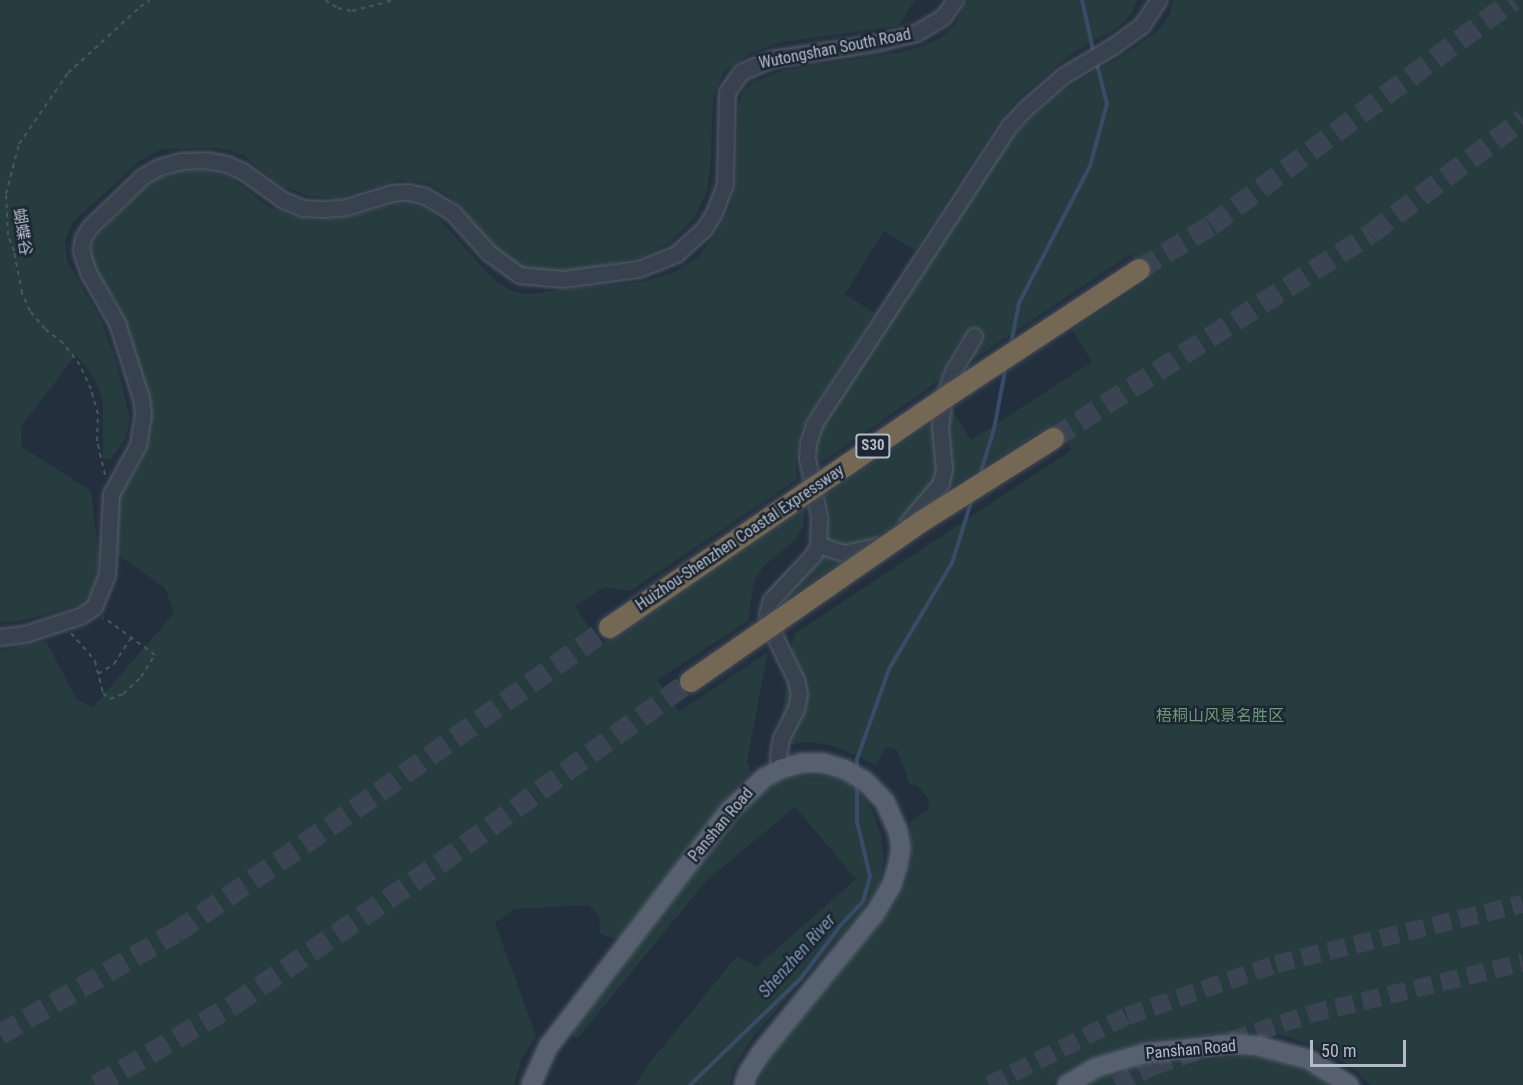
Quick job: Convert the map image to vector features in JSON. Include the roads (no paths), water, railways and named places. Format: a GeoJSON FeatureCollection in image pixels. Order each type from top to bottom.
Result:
{"type":"FeatureCollection","features":[{"type":"Feature","properties":{"kind":"highway","name":"Huizhou-Shenzhen Coastal Expressway"},"geometry":{"type":"LineString","coordinates":[[609,627],[941,400],[1139,269]]}},
{"type":"Feature","properties":{"kind":"highway"},"geometry":{"type":"LineString","coordinates":[[690,681],[921,521],[1053,438]]}},
{"type":"Feature","properties":{"kind":"main road","name":"Panshan Road"},"geometry":{"type":"LineString","coordinates":[[531,1085],[548,1047],[745,793],[780,769],[802,763],[823,763],[844,769],[865,782],[885,802],[898,831],[901,848],[892,885],[875,913],[761,1053],[748,1073],[744,1085]]}},
{"type":"Feature","properties":{"kind":"main road","name":"Panshan Road"},"geometry":{"type":"LineString","coordinates":[[1067,1085],[1095,1068],[1136,1055],[1175,1048],[1232,1044],[1276,1049],[1308,1059],[1349,1085]]}},
{"type":"Feature","properties":{"kind":"street","name":"Wutongshan South Road"},"geometry":{"type":"LineString","coordinates":[[0,637],[25,634],[80,616],[93,607],[102,594],[107,576],[111,494],[138,445],[144,414],[117,323],[88,272],[81,250],[83,238],[90,227],[143,176],[159,167],[182,161],[204,160],[227,164],[244,172],[283,201],[303,208],[345,207],[392,193],[408,192],[425,196],[446,207],[489,253],[519,275],[538,279],[563,279],[638,269],[658,264],[676,254],[704,229],[714,213],[725,184],[727,92],[741,72],[771,58],[875,43],[916,33],[943,17],[955,0]]}},
{"type":"Feature","properties":{"kind":"street"},"geometry":{"type":"LineString","coordinates":[[780,769],[778,756],[781,738],[796,709],[799,694],[796,680],[769,625],[767,613],[771,600],[813,555],[818,545],[818,509],[807,458],[814,424],[1005,133],[1044,91],[1142,25],[1158,0]]}},
{"type":"Feature","properties":{"kind":"street"},"geometry":{"type":"LineString","coordinates":[[818,545],[844,553],[865,550],[884,543],[900,531],[931,498],[941,483],[944,468],[940,428],[944,396],[953,372],[974,336]]}},
{"type":"Feature","properties":{"kind":"waterway"},"geometry":{"type":"LineString","coordinates":[[1082,0],[1094,54]]}},
{"type":"Feature","properties":{"kind":"waterway"},"geometry":{"type":"LineString","coordinates":[[1011,344],[1019,303],[1090,166],[1107,104],[1096,61]]}},
{"type":"Feature","properties":{"kind":"waterway"},"geometry":{"type":"LineString","coordinates":[[980,475],[994,429],[1006,366]]}},
{"type":"Feature","properties":{"kind":"waterway"},"geometry":{"type":"LineString","coordinates":[[857,769],[857,759],[889,669],[952,563],[972,499]]}},
{"type":"Feature","properties":{"kind":"waterway","name":"Shenzhen River"},"geometry":{"type":"LineString","coordinates":[[690,1085],[801,978],[840,926],[863,901],[870,876],[857,822],[857,782]]}},
{"type":"Feature","properties":{"kind":"tunnel"},"geometry":{"type":"LineString","coordinates":[[1139,269],[1211,225],[1513,0]]}},
{"type":"Feature","properties":{"kind":"tunnel"},"geometry":{"type":"LineString","coordinates":[[1053,438],[1371,233],[1523,119]]}},
{"type":"Feature","properties":{"kind":"tunnel"},"geometry":{"type":"LineString","coordinates":[[0,1034],[176,932],[379,792],[609,627]]}},
{"type":"Feature","properties":{"kind":"tunnel"},"geometry":{"type":"LineString","coordinates":[[96,1085],[234,1004],[440,863],[690,681]]}},
{"type":"Feature","properties":{"kind":"tunnel"},"geometry":{"type":"LineString","coordinates":[[989,1085],[1127,1016],[1276,964],[1523,904]]}},
{"type":"Feature","properties":{"kind":"tunnel"},"geometry":{"type":"LineString","coordinates":[[1116,1085],[1154,1066],[1310,1014],[1523,963]]}},
{"type":"Feature","properties":{"kind":"park label","name":"梧桐山风景名胜区"},"geometry":{"type":"Point","coordinates":[1220,716]}}]}
